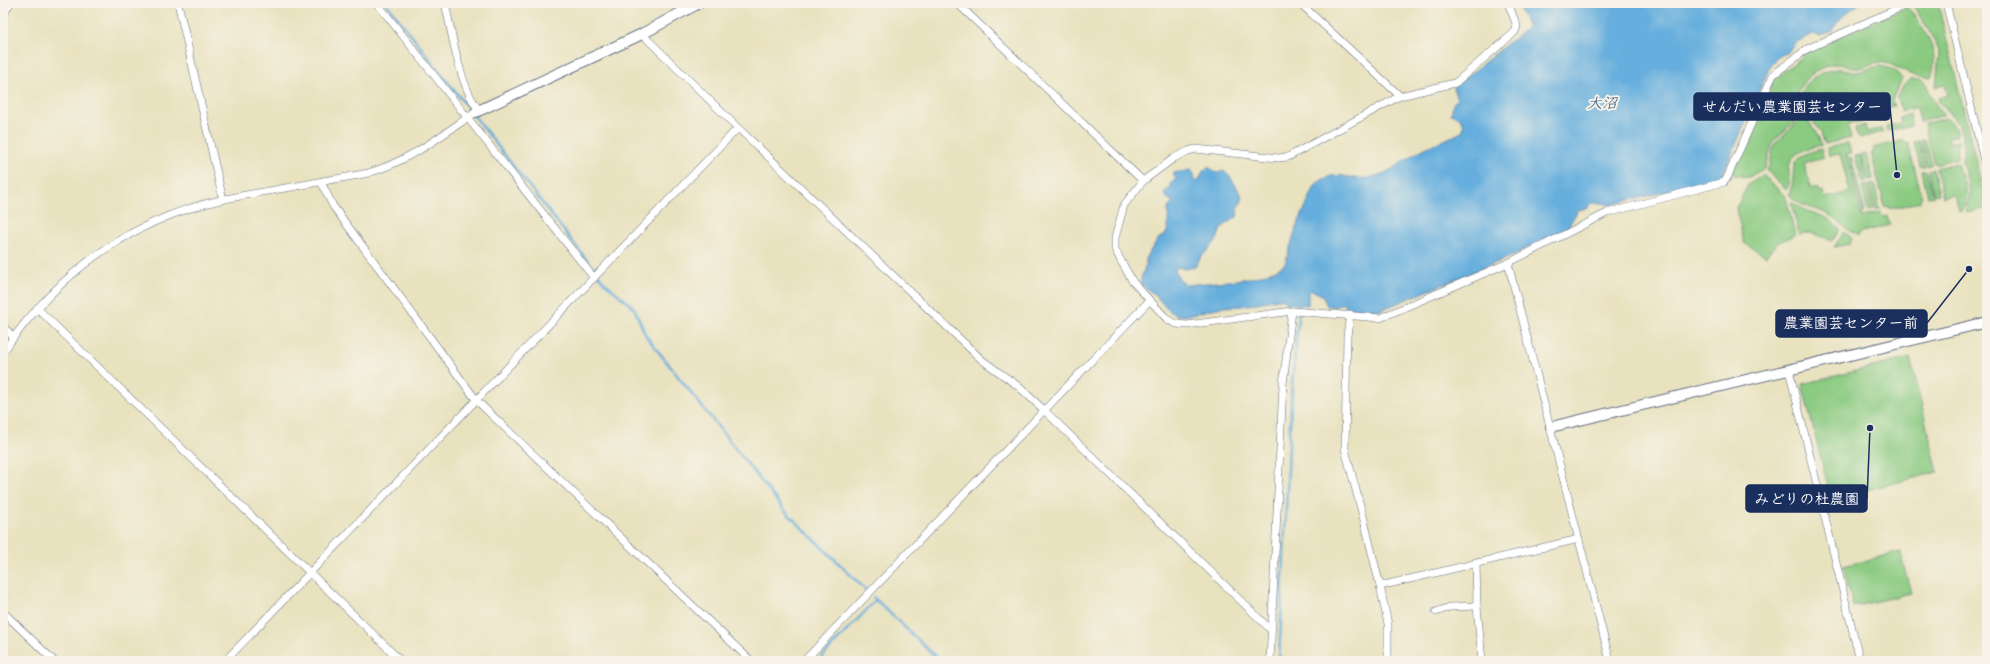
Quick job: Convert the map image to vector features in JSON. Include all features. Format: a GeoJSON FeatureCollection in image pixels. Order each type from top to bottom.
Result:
{"type":"FeatureCollection","features":[{"type":"Feature","properties":{"kind":"street"},"geometry":{"type":"LineString","coordinates":[[3,16],[10,3]]}},
{"type":"Feature","properties":{"kind":"street"},"geometry":{"type":"LineString","coordinates":[[178,3],[223,200]]}},
{"type":"Feature","properties":{"kind":"street"},"geometry":{"type":"LineString","coordinates":[[377,3],[472,114],[500,158],[597,275]]}},
{"type":"Feature","properties":{"kind":"street"},"geometry":{"type":"LineString","coordinates":[[445,3],[462,75],[472,102],[472,114]]}},
{"type":"Feature","properties":{"kind":"street"},"geometry":{"type":"LineString","coordinates":[[3,352],[13,337],[56,287],[82,265],[111,245],[165,217],[223,200],[368,173],[410,156],[472,114],[642,34],[699,3]]}},
{"type":"Feature","properties":{"kind":"street"},"geometry":{"type":"LineString","coordinates":[[957,3],[1143,181]]}},
{"type":"Feature","properties":{"kind":"street"},"geometry":{"type":"LineString","coordinates":[[1300,3],[1400,96]]}},
{"type":"Feature","properties":{"kind":"street"},"geometry":{"type":"LineString","coordinates":[[1508,3],[1517,26],[1515,32],[1455,83],[1400,96],[1288,157],[1278,158],[1196,149],[1174,158],[1143,181],[1124,205],[1115,238],[1115,249],[1133,282],[1149,301],[1167,318],[1176,324],[1187,325],[1297,311],[1350,314],[1380,318],[1508,263],[1607,213],[1724,182],[1728,178],[1773,76],[1813,46],[1910,3]]}},
{"type":"Feature","properties":{"kind":"street"},"geometry":{"type":"LineString","coordinates":[[1946,3],[1987,172]]}},
{"type":"Feature","properties":{"kind":"street"},"geometry":{"type":"LineString","coordinates":[[642,34],[738,128],[982,360],[1018,386],[1044,410],[1271,630]]}},
{"type":"Feature","properties":{"kind":"street"},"geometry":{"type":"LineString","coordinates":[[225,661],[477,401],[738,128]]}},
{"type":"Feature","properties":{"kind":"street"},"geometry":{"type":"LineString","coordinates":[[320,182],[333,206],[477,401],[751,661]]}},
{"type":"Feature","properties":{"kind":"street"},"geometry":{"type":"LineString","coordinates":[[1508,263],[1610,661]]}},
{"type":"Feature","properties":{"kind":"street"},"geometry":{"type":"LineString","coordinates":[[804,661],[1149,301]]}},
{"type":"Feature","properties":{"kind":"street"},"geometry":{"type":"LineString","coordinates":[[37,308],[401,661]]}},
{"type":"Feature","properties":{"kind":"street"},"geometry":{"type":"LineString","coordinates":[[1270,661],[1283,384],[1297,311]]}},
{"type":"Feature","properties":{"kind":"street"},"geometry":{"type":"LineString","coordinates":[[1350,314],[1346,336],[1345,449],[1364,520],[1388,624],[1388,661]]}},
{"type":"Feature","properties":{"kind":"street"},"geometry":{"type":"LineString","coordinates":[[1551,427],[1987,322]]}},
{"type":"Feature","properties":{"kind":"street"},"geometry":{"type":"LineString","coordinates":[[3,326],[13,337]]}},
{"type":"Feature","properties":{"kind":"street"},"geometry":{"type":"LineString","coordinates":[[1789,370],[1860,661]]}},
{"type":"Feature","properties":{"kind":"street"},"geometry":{"type":"LineString","coordinates":[[1380,586],[1476,562],[1579,539]]}},
{"type":"Feature","properties":{"kind":"street"},"geometry":{"type":"LineString","coordinates":[[1476,562],[1477,606],[1482,661]]}},
{"type":"Feature","properties":{"kind":"street"},"geometry":{"type":"LineString","coordinates":[[1436,612],[1450,608],[1477,606]]}},
{"type":"Feature","properties":{"kind":"street"},"geometry":{"type":"LineString","coordinates":[[3,612],[54,661]]}},
{"type":"Feature","properties":{"kind":"green space"},"geometry":{"type":"Polygon","coordinates":[[[1916,3],[1938,3],[1987,208],[1967,213],[1966,209],[1970,193],[1962,161],[1964,147],[1962,135],[1958,122],[1939,102],[1938,98],[1948,95],[1945,85],[1936,87],[1939,51],[1928,29],[1914,7],[1916,3]]]}},
{"type":"Feature","properties":{"kind":"green space"},"geometry":{"type":"Polygon","coordinates":[[[1906,7],[1914,15],[1932,48],[1934,62],[1931,77],[1918,77],[1881,62],[1856,68],[1838,64],[1825,67],[1812,74],[1802,84],[1797,96],[1799,114],[1793,123],[1773,141],[1765,168],[1749,177],[1734,175],[1733,171],[1753,132],[1773,81],[1808,51],[1906,7]]]}},
{"type":"Feature","properties":{"kind":"green space"},"geometry":{"type":"Polygon","coordinates":[[[1880,66],[1895,70],[1902,79],[1892,100],[1894,106],[1861,115],[1863,121],[1847,125],[1851,138],[1825,144],[1821,133],[1801,104],[1801,97],[1806,84],[1817,75],[1830,70],[1839,69],[1858,72],[1880,66]]]}},
{"type":"Feature","properties":{"kind":"green space"},"geometry":{"type":"Polygon","coordinates":[[[1910,79],[1921,81],[1926,84],[1933,100],[1944,115],[1920,122],[1917,107],[1901,111],[1897,97],[1902,87],[1910,79]]]}},
{"type":"Feature","properties":{"kind":"green space"},"geometry":{"type":"Polygon","coordinates":[[[1910,114],[1911,126],[1887,131],[1886,127],[1901,123],[1900,117],[1910,114]]]}},
{"type":"Feature","properties":{"kind":"green space"},"geometry":{"type":"Polygon","coordinates":[[[1801,118],[1806,118],[1822,145],[1801,152],[1792,158],[1789,169],[1789,183],[1786,190],[1767,171],[1776,142],[1801,118]]]}},
{"type":"Feature","properties":{"kind":"green space"},"geometry":{"type":"Polygon","coordinates":[[[1946,118],[1955,128],[1957,136],[1948,138],[1950,143],[1958,141],[1957,158],[1935,164],[1924,124],[1946,118]]]}},
{"type":"Feature","properties":{"kind":"green space"},"geometry":{"type":"Polygon","coordinates":[[[1865,125],[1867,132],[1881,128],[1883,132],[1860,138],[1857,135],[1855,128],[1865,125]]]}},
{"type":"Feature","properties":{"kind":"green space"},"geometry":{"type":"Polygon","coordinates":[[[1925,139],[1932,164],[1927,166],[1921,140],[1925,139]]]}},
{"type":"Feature","properties":{"kind":"green space"},"geometry":{"type":"Polygon","coordinates":[[[1904,140],[1905,144],[1908,143],[1922,197],[1920,198],[1920,202],[1889,209],[1888,206],[1885,207],[1871,153],[1874,152],[1873,148],[1904,140]]]}},
{"type":"Feature","properties":{"kind":"green space"},"geometry":{"type":"Polygon","coordinates":[[[1919,141],[1925,166],[1920,167],[1914,142],[1919,141]]]}},
{"type":"Feature","properties":{"kind":"green space"},"geometry":{"type":"Polygon","coordinates":[[[1848,143],[1851,153],[1846,154],[1862,217],[1881,212],[1882,217],[1887,216],[1890,225],[1862,232],[1858,236],[1831,216],[1822,211],[1802,205],[1793,199],[1789,194],[1796,161],[1801,156],[1821,149],[1824,158],[1804,163],[1811,189],[1817,187],[1819,192],[1823,191],[1825,198],[1850,192],[1840,154],[1829,156],[1827,148],[1848,143]]]}},
{"type":"Feature","properties":{"kind":"green space"},"geometry":{"type":"Polygon","coordinates":[[[1866,154],[1873,179],[1868,180],[1861,155],[1866,154]]]}},
{"type":"Feature","properties":{"kind":"green space"},"geometry":{"type":"Polygon","coordinates":[[[1860,155],[1866,181],[1862,182],[1855,156],[1860,155]]]}},
{"type":"Feature","properties":{"kind":"green space"},"geometry":{"type":"Polygon","coordinates":[[[1851,157],[1865,212],[1863,213],[1849,158],[1851,157]]]}},
{"type":"Feature","properties":{"kind":"green space"},"geometry":{"type":"Polygon","coordinates":[[[1957,163],[1966,192],[1965,203],[1962,210],[1959,211],[1955,195],[1943,197],[1936,168],[1957,163]]]}},
{"type":"Feature","properties":{"kind":"green space"},"geometry":{"type":"Polygon","coordinates":[[[1933,169],[1939,194],[1934,195],[1928,170],[1933,169]]]}},
{"type":"Feature","properties":{"kind":"green space"},"geometry":{"type":"Polygon","coordinates":[[[1926,170],[1933,196],[1928,197],[1922,171],[1926,170]]]}},
{"type":"Feature","properties":{"kind":"green space"},"geometry":{"type":"Polygon","coordinates":[[[1763,175],[1786,197],[1795,235],[1777,243],[1766,256],[1744,243],[1736,208],[1748,185],[1763,175]]]}},
{"type":"Feature","properties":{"kind":"green space"},"geometry":{"type":"Polygon","coordinates":[[[1874,184],[1880,209],[1875,210],[1869,185],[1874,184]]]}},
{"type":"Feature","properties":{"kind":"green space"},"geometry":{"type":"Polygon","coordinates":[[[1867,185],[1873,210],[1868,211],[1862,186],[1867,185]]]}},
{"type":"Feature","properties":{"kind":"green space"},"geometry":{"type":"Polygon","coordinates":[[[1791,202],[1804,209],[1823,216],[1834,223],[1840,229],[1833,240],[1810,233],[1799,234],[1791,202]]]}},
{"type":"Feature","properties":{"kind":"green space"},"geometry":{"type":"Polygon","coordinates":[[[1844,232],[1852,238],[1849,244],[1834,247],[1844,232]]]}},
{"type":"Feature","properties":{"kind":"green space"},"geometry":{"type":"Polygon","coordinates":[[[1910,358],[1938,472],[1831,499],[1802,384],[1910,358]]]}},
{"type":"Feature","properties":{"kind":"green space"},"geometry":{"type":"Polygon","coordinates":[[[1900,552],[1911,593],[1853,607],[1843,566],[1900,552]]]}},
{"type":"Feature","properties":{"kind":"water","name":"大沼"},"geometry":{"type":"Polygon","coordinates":[[[1517,3],[1861,3],[1837,23],[1833,31],[1820,36],[1812,34],[1795,43],[1787,53],[1780,55],[1771,64],[1721,178],[1610,205],[1592,203],[1587,208],[1578,210],[1568,227],[1510,257],[1378,311],[1347,308],[1342,303],[1337,307],[1327,306],[1322,295],[1311,290],[1308,293],[1308,305],[1286,303],[1283,298],[1242,306],[1221,307],[1185,316],[1177,315],[1168,310],[1156,296],[1141,284],[1141,278],[1146,264],[1146,257],[1158,239],[1166,234],[1168,228],[1168,208],[1173,202],[1167,198],[1164,193],[1170,188],[1170,184],[1176,179],[1173,174],[1174,173],[1191,170],[1195,176],[1193,180],[1198,182],[1203,171],[1208,167],[1217,173],[1224,171],[1231,178],[1241,194],[1242,201],[1238,208],[1237,217],[1227,223],[1220,231],[1217,240],[1200,258],[1195,267],[1185,269],[1176,267],[1175,270],[1180,280],[1187,285],[1238,280],[1264,274],[1285,264],[1296,228],[1316,184],[1330,176],[1336,175],[1354,178],[1368,178],[1376,176],[1391,169],[1425,148],[1462,132],[1464,126],[1462,119],[1451,114],[1453,104],[1457,99],[1453,88],[1528,27],[1517,3]]]}},
{"type":"Feature","properties":{"kind":"waterway"},"geometry":{"type":"LineString","coordinates":[[386,3],[604,282],[634,308],[646,336],[785,511],[867,591]]}},
{"type":"Feature","properties":{"kind":"waterway"},"geometry":{"type":"LineString","coordinates":[[1279,661],[1292,383],[1300,302]]}},
{"type":"Feature","properties":{"kind":"waterway"},"geometry":{"type":"LineString","coordinates":[[873,597],[940,661]]}},
{"type":"Feature","properties":{"kind":"waterway"},"geometry":{"type":"LineString","coordinates":[[818,661],[876,600]]}},
{"type":"Feature","properties":{"kind":"place","name":"せんだい農業園芸センター"},"geometry":{"type":"Point","coordinates":[1897,175]}},
{"type":"Feature","properties":{"kind":"place","name":"農業園芸センター前"},"geometry":{"type":"Point","coordinates":[1969,269]}},
{"type":"Feature","properties":{"kind":"place","name":"みどりの杜農園"},"geometry":{"type":"Point","coordinates":[1870,428]}}]}
